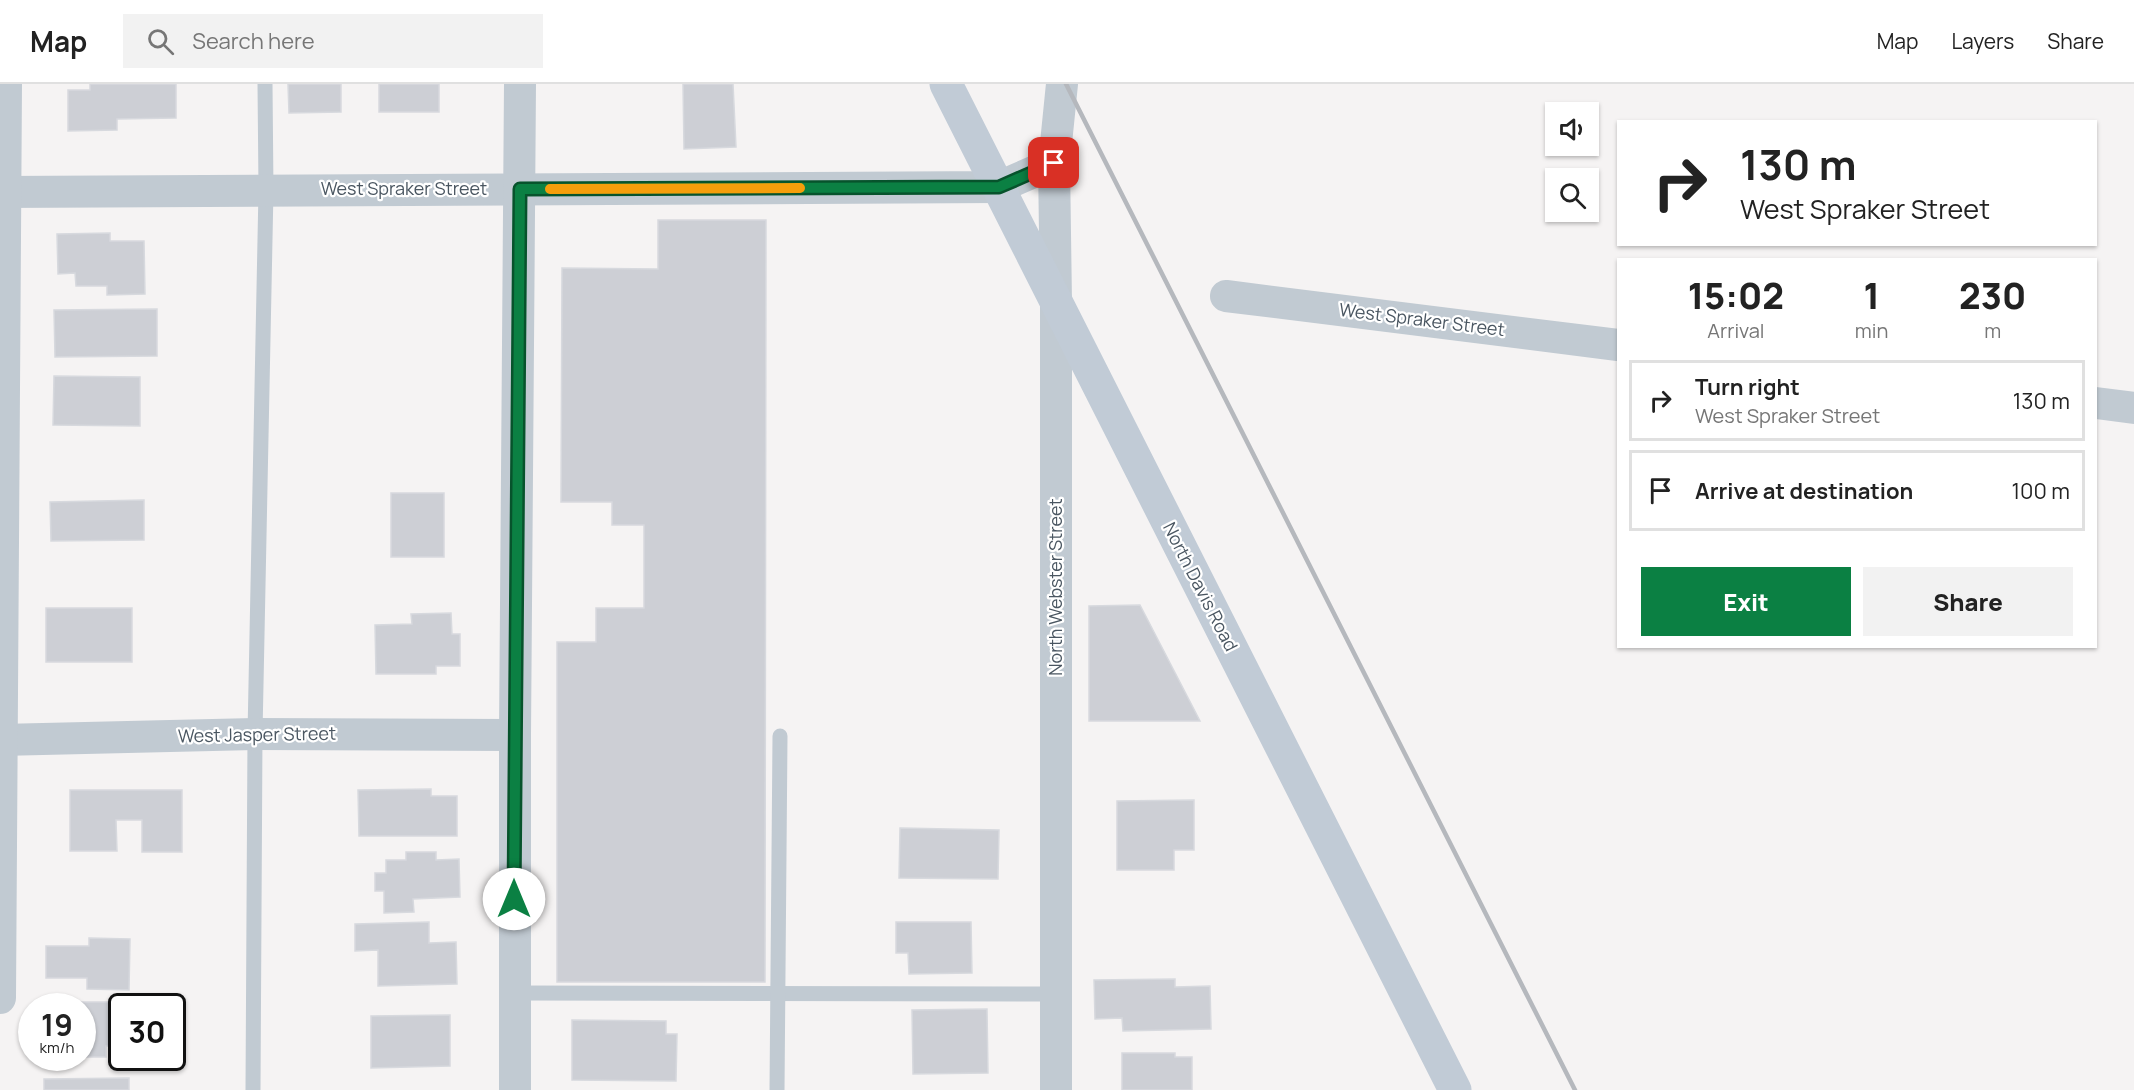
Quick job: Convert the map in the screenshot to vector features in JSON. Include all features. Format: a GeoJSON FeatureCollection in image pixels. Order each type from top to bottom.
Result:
{"type":"FeatureCollection","features":[{"type":"Feature","properties":{"kind":"street"},"geometry":{"type":"LineString","coordinates":[[0,998],[3,192],[6,84]]}},
{"type":"Feature","properties":{"kind":"street"},"geometry":{"type":"LineString","coordinates":[[514,1090],[514,735],[520,84]]}},
{"type":"Feature","properties":{"kind":"street","name":"North Davis Road"},"geometry":{"type":"LineString","coordinates":[[946,84],[1455,1090]]}},
{"type":"Feature","properties":{"kind":"street","name":"North Webster Street"},"geometry":{"type":"LineString","coordinates":[[1056,1090],[1054,163],[1062,84]]}},
{"type":"Feature","properties":{"kind":"street","name":"West Spraker Street"},"geometry":{"type":"LineString","coordinates":[[3,192],[999,187],[1054,163]]}},
{"type":"Feature","properties":{"kind":"street","name":"West Spraker Street"},"geometry":{"type":"LineString","coordinates":[[1226,296],[1617,345]]}},
{"type":"Feature","properties":{"kind":"street"},"geometry":{"type":"LineString","coordinates":[[2097,404],[2134,408]]}},
{"type":"Feature","properties":{"kind":"street","name":"West Jasper Street"},"geometry":{"type":"LineString","coordinates":[[1,740],[255,734],[514,735]]}},
{"type":"Feature","properties":{"kind":"lane"},"geometry":{"type":"LineString","coordinates":[[253,1090],[255,734],[266,190],[265,84]]}},
{"type":"Feature","properties":{"kind":"lane"},"geometry":{"type":"LineString","coordinates":[[777,1090],[780,736]]}},
{"type":"Feature","properties":{"kind":"lane"},"geometry":{"type":"LineString","coordinates":[[514,993],[1056,994]]}},
{"type":"Feature","properties":{"kind":"building"},"geometry":{"type":"Polygon","coordinates":[[[90,84],[176,84],[176,118],[117,119],[117,130],[68,131],[68,90],[90,90],[90,84]]]}},
{"type":"Feature","properties":{"kind":"building"},"geometry":{"type":"Polygon","coordinates":[[[288,84],[341,84],[341,112],[289,113],[288,84]]]}},
{"type":"Feature","properties":{"kind":"building"},"geometry":{"type":"Polygon","coordinates":[[[379,84],[439,84],[439,112],[379,112],[379,84]]]}},
{"type":"Feature","properties":{"kind":"building"},"geometry":{"type":"Polygon","coordinates":[[[683,84],[733,84],[736,147],[684,149],[683,84]]]}},
{"type":"Feature","properties":{"kind":"building"},"geometry":{"type":"Polygon","coordinates":[[[658,220],[766,220],[765,982],[557,982],[557,642],[596,642],[596,608],[644,608],[644,525],[612,525],[612,502],[561,502],[562,268],[658,269],[658,220]]]}},
{"type":"Feature","properties":{"kind":"building"},"geometry":{"type":"Polygon","coordinates":[[[110,233],[110,241],[144,241],[145,294],[107,295],[107,286],[76,286],[75,273],[58,274],[57,234],[110,233]]]}},
{"type":"Feature","properties":{"kind":"building"},"geometry":{"type":"Polygon","coordinates":[[[157,309],[157,356],[55,357],[54,310],[157,309]]]}},
{"type":"Feature","properties":{"kind":"building"},"geometry":{"type":"Polygon","coordinates":[[[54,376],[140,377],[140,426],[53,425],[54,376]]]}},
{"type":"Feature","properties":{"kind":"building"},"geometry":{"type":"Polygon","coordinates":[[[391,493],[444,493],[444,557],[391,557],[391,493]]]}},
{"type":"Feature","properties":{"kind":"building"},"geometry":{"type":"Polygon","coordinates":[[[144,500],[144,540],[51,541],[50,502],[144,500]]]}},
{"type":"Feature","properties":{"kind":"building"},"geometry":{"type":"Polygon","coordinates":[[[1140,605],[1200,721],[1089,721],[1089,606],[1140,605]]]}},
{"type":"Feature","properties":{"kind":"building"},"geometry":{"type":"Polygon","coordinates":[[[46,608],[132,608],[132,662],[46,662],[46,608]]]}},
{"type":"Feature","properties":{"kind":"building"},"geometry":{"type":"Polygon","coordinates":[[[451,613],[452,634],[460,634],[460,666],[436,666],[436,674],[376,674],[375,625],[412,624],[411,614],[451,613]]]}},
{"type":"Feature","properties":{"kind":"building"},"geometry":{"type":"Polygon","coordinates":[[[431,789],[431,796],[457,796],[457,836],[359,836],[358,790],[431,789]]]}},
{"type":"Feature","properties":{"kind":"building"},"geometry":{"type":"Polygon","coordinates":[[[70,790],[182,790],[182,852],[142,852],[142,820],[116,820],[117,851],[70,851],[70,790]]]}},
{"type":"Feature","properties":{"kind":"building"},"geometry":{"type":"Polygon","coordinates":[[[1194,800],[1194,850],[1174,850],[1174,870],[1117,870],[1117,801],[1194,800]]]}},
{"type":"Feature","properties":{"kind":"building"},"geometry":{"type":"Polygon","coordinates":[[[900,828],[999,830],[998,879],[899,878],[900,828]]]}},
{"type":"Feature","properties":{"kind":"building"},"geometry":{"type":"Polygon","coordinates":[[[406,852],[436,852],[436,860],[459,859],[460,897],[413,899],[414,912],[384,913],[384,891],[375,891],[375,873],[386,873],[386,860],[406,860],[406,852]]]}},
{"type":"Feature","properties":{"kind":"building"},"geometry":{"type":"Polygon","coordinates":[[[429,922],[429,943],[456,942],[457,984],[378,986],[378,950],[355,951],[355,924],[429,922]]]}},
{"type":"Feature","properties":{"kind":"building"},"geometry":{"type":"Polygon","coordinates":[[[896,922],[971,922],[972,973],[909,974],[908,953],[896,953],[896,922]]]}},
{"type":"Feature","properties":{"kind":"building"},"geometry":{"type":"Polygon","coordinates":[[[89,938],[130,939],[129,990],[87,989],[87,978],[46,978],[46,946],[89,946],[89,938]]]}},
{"type":"Feature","properties":{"kind":"building"},"geometry":{"type":"Polygon","coordinates":[[[1175,979],[1175,987],[1210,986],[1211,1029],[1123,1031],[1122,1018],[1095,1019],[1094,980],[1175,979]]]}},
{"type":"Feature","properties":{"kind":"building"},"geometry":{"type":"Polygon","coordinates":[[[96,1002],[108,1002],[106,1057],[96,1057],[96,1002]]]}},
{"type":"Feature","properties":{"kind":"building"},"geometry":{"type":"Polygon","coordinates":[[[987,1009],[988,1073],[913,1074],[912,1010],[987,1009]]]}},
{"type":"Feature","properties":{"kind":"building"},"geometry":{"type":"Polygon","coordinates":[[[450,1015],[450,1066],[371,1068],[371,1016],[450,1015]]]}},
{"type":"Feature","properties":{"kind":"building"},"geometry":{"type":"Polygon","coordinates":[[[572,1020],[666,1021],[666,1034],[677,1034],[676,1081],[572,1080],[572,1020]]]}},
{"type":"Feature","properties":{"kind":"building"},"geometry":{"type":"Polygon","coordinates":[[[1122,1053],[1175,1053],[1175,1057],[1192,1057],[1192,1090],[1122,1090],[1122,1053]]]}},
{"type":"Feature","properties":{"kind":"building"},"geometry":{"type":"Polygon","coordinates":[[[129,1078],[129,1090],[44,1090],[44,1079],[129,1078]]]}},
{"type":"Feature","properties":{"kind":"railway"},"geometry":{"type":"LineString","coordinates":[[1066,84],[1575,1090]]}},
{"type":"Feature","properties":{"kind":"slow traffic"},"geometry":{"type":"LineString","coordinates":[[550,189],[800,188]]}},
{"type":"Feature","properties":{"kind":"route"},"geometry":{"type":"LineString","coordinates":[[514,899],[520,189],[999,187],[1054,163]]}}]}
